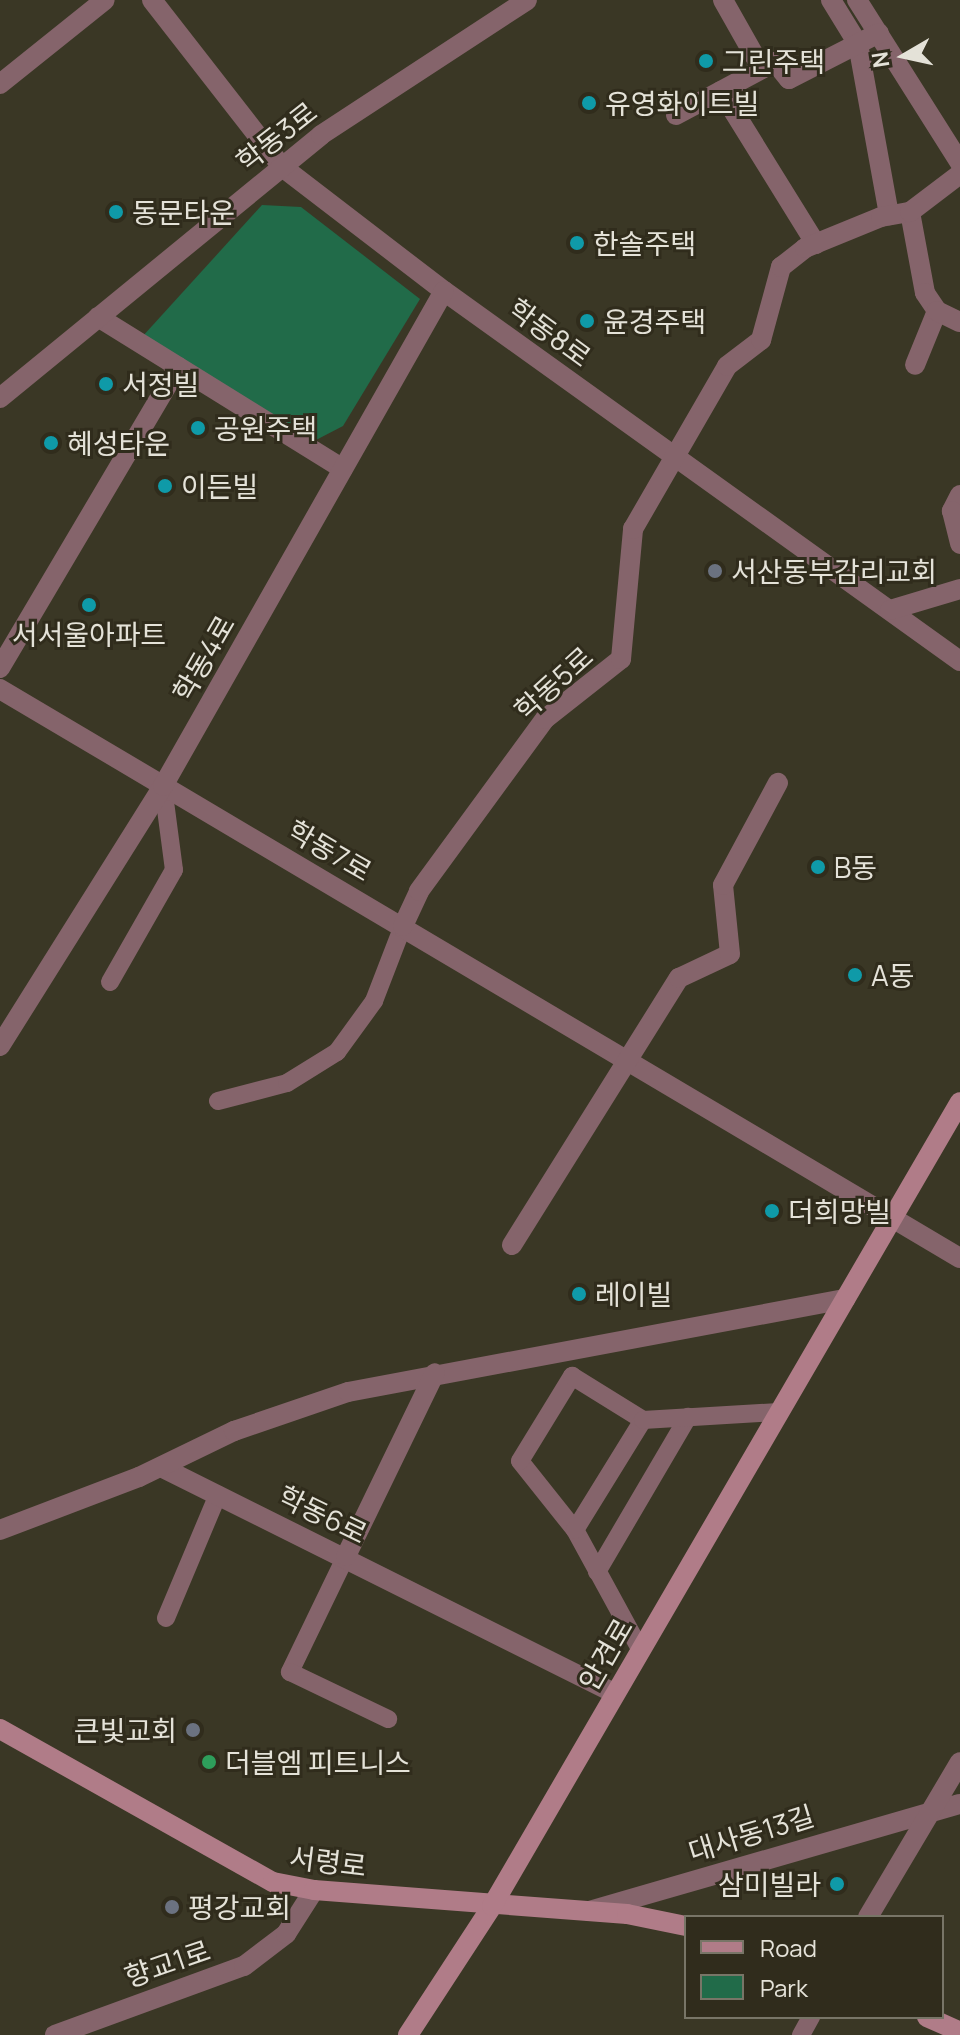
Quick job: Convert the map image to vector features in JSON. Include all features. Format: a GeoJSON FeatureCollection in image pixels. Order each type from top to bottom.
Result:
{"type":"FeatureCollection","features":[{"type":"Feature","properties":{"kind":"street"},"geometry":{"type":"LineString","coordinates":[[0,84],[105,0]]}},
{"type":"Feature","properties":{"kind":"street","name":"학동8로"},"geometry":{"type":"LineString","coordinates":[[152,0],[281,166],[444,291],[960,661]]}},
{"type":"Feature","properties":{"kind":"street","name":"학동3로"},"geometry":{"type":"LineString","coordinates":[[0,398],[281,166],[365,103],[527,0]]}},
{"type":"Feature","properties":{"kind":"street"},"geometry":{"type":"LineString","coordinates":[[723,0],[762,69]]}},
{"type":"Feature","properties":{"kind":"street"},"geometry":{"type":"LineString","coordinates":[[831,0],[858,44],[900,214],[925,293],[937,311],[960,322]]}},
{"type":"Feature","properties":{"kind":"street"},"geometry":{"type":"LineString","coordinates":[[857,0],[960,163]]}},
{"type":"Feature","properties":{"kind":"street"},"geometry":{"type":"LineString","coordinates":[[676,115],[775,62],[789,79],[879,33]]}},
{"type":"Feature","properties":{"kind":"street"},"geometry":{"type":"LineString","coordinates":[[721,91],[816,244]]}},
{"type":"Feature","properties":{"kind":"street","name":"학동5로"},"geometry":{"type":"LineString","coordinates":[[403,926],[419,891],[545,719],[621,659],[633,529],[727,366],[761,340],[781,267],[816,244],[900,214],[960,174]]}},
{"type":"Feature","properties":{"kind":"street","name":"학동4로"},"geometry":{"type":"LineString","coordinates":[[0,1046],[163,786],[444,291]]}},
{"type":"Feature","properties":{"kind":"street"},"geometry":{"type":"LineString","coordinates":[[915,365],[937,311]]}},
{"type":"Feature","properties":{"kind":"street"},"geometry":{"type":"LineString","coordinates":[[98,317],[343,469]]}},
{"type":"Feature","properties":{"kind":"street"},"geometry":{"type":"LineString","coordinates":[[0,668],[178,367]]}},
{"type":"Feature","properties":{"kind":"street"},"geometry":{"type":"LineString","coordinates":[[960,495],[952,511],[960,544]]}},
{"type":"Feature","properties":{"kind":"street"},"geometry":{"type":"LineString","coordinates":[[890,610],[960,589]]}},
{"type":"Feature","properties":{"kind":"street","name":"학동7로"},"geometry":{"type":"LineString","coordinates":[[0,689],[960,1258]]}},
{"type":"Feature","properties":{"kind":"street"},"geometry":{"type":"LineString","coordinates":[[512,1245],[630,1061],[679,978],[730,954],[723,885],[778,783]]}},
{"type":"Feature","properties":{"kind":"street","name":"안견로"},"geometry":{"type":"LineString","coordinates":[[408,2035],[492,1906],[960,1102]]}},
{"type":"Feature","properties":{"kind":"street"},"geometry":{"type":"LineString","coordinates":[[0,1530],[161,1467],[297,1408],[435,1373],[845,1299]]}},
{"type":"Feature","properties":{"kind":"street"},"geometry":{"type":"LineString","coordinates":[[346,1556],[435,1373]]}},
{"type":"Feature","properties":{"kind":"street","name":"학동6로"},"geometry":{"type":"LineString","coordinates":[[161,1467],[346,1556],[614,1693]]}},
{"type":"Feature","properties":{"kind":"street","name":"서령로"},"geometry":{"type":"LineString","coordinates":[[0,1729],[259,1877],[314,1890],[585,1912],[684,1926]]}},
{"type":"Feature","properties":{"kind":"street"},"geometry":{"type":"LineString","coordinates":[[869,1915],[960,1762]]}},
{"type":"Feature","properties":{"kind":"street","name":"대사동13길"},"geometry":{"type":"LineString","coordinates":[[585,1912],[933,1808],[960,1804]]}},
{"type":"Feature","properties":{"kind":"street","name":"향교1로"},"geometry":{"type":"LineString","coordinates":[[55,2035],[244,1966],[286,1934],[314,1890]]}},
{"type":"Feature","properties":{"kind":"street"},"geometry":{"type":"LineString","coordinates":[[931,2019],[960,2032]]}},
{"type":"Feature","properties":{"kind":"lane"},"geometry":{"type":"LineString","coordinates":[[110,982],[174,870],[163,786]]}},
{"type":"Feature","properties":{"kind":"lane"},"geometry":{"type":"LineString","coordinates":[[218,1101],[287,1083],[337,1052],[374,1001],[403,926]]}},
{"type":"Feature","properties":{"kind":"lane"},"geometry":{"type":"LineString","coordinates":[[640,1649],[575,1530],[520,1461],[572,1376],[643,1420],[779,1412]]}},
{"type":"Feature","properties":{"kind":"lane"},"geometry":{"type":"LineString","coordinates":[[597,1572],[688,1417]]}},
{"type":"Feature","properties":{"kind":"lane"},"geometry":{"type":"LineString","coordinates":[[575,1530],[643,1420]]}},
{"type":"Feature","properties":{"kind":"lane"},"geometry":{"type":"LineString","coordinates":[[166,1618],[218,1494]]}},
{"type":"Feature","properties":{"kind":"lane"},"geometry":{"type":"LineString","coordinates":[[346,1556],[290,1672],[388,1719]]}},
{"type":"Feature","properties":{"kind":"green space"},"geometry":{"type":"Polygon","coordinates":[[[262,205],[301,207],[420,299],[343,426],[316,440],[142,337],[262,205]]]}},
{"type":"Feature","properties":{"kind":"place","name":"그린주택"},"geometry":{"type":"Point","coordinates":[706,61]}},
{"type":"Feature","properties":{"kind":"place","name":"유영화이트빌"},"geometry":{"type":"Point","coordinates":[589,103]}},
{"type":"Feature","properties":{"kind":"place","name":"동문타운"},"geometry":{"type":"Point","coordinates":[116,212]}},
{"type":"Feature","properties":{"kind":"place","name":"한솔주택"},"geometry":{"type":"Point","coordinates":[577,243]}},
{"type":"Feature","properties":{"kind":"place","name":"윤경주택"},"geometry":{"type":"Point","coordinates":[587,321]}},
{"type":"Feature","properties":{"kind":"place","name":"서정빌"},"geometry":{"type":"Point","coordinates":[106,384]}},
{"type":"Feature","properties":{"kind":"place","name":"공원주택"},"geometry":{"type":"Point","coordinates":[198,428]}},
{"type":"Feature","properties":{"kind":"place","name":"혜성타운"},"geometry":{"type":"Point","coordinates":[51,443]}},
{"type":"Feature","properties":{"kind":"place","name":"이든빌"},"geometry":{"type":"Point","coordinates":[165,486]}},
{"type":"Feature","properties":{"kind":"place","name":"서산동부감리교회"},"geometry":{"type":"Point","coordinates":[715,571]}},
{"type":"Feature","properties":{"kind":"place","name":"서서울아파트"},"geometry":{"type":"Point","coordinates":[89,605]}},
{"type":"Feature","properties":{"kind":"place","name":"B동"},"geometry":{"type":"Point","coordinates":[818,867]}},
{"type":"Feature","properties":{"kind":"place","name":"A동"},"geometry":{"type":"Point","coordinates":[855,975]}},
{"type":"Feature","properties":{"kind":"place","name":"더희망빌"},"geometry":{"type":"Point","coordinates":[772,1211]}},
{"type":"Feature","properties":{"kind":"place","name":"레이빌"},"geometry":{"type":"Point","coordinates":[579,1294]}},
{"type":"Feature","properties":{"kind":"place","name":"큰빛교회"},"geometry":{"type":"Point","coordinates":[193,1730]}},
{"type":"Feature","properties":{"kind":"place","name":"더블엠 피트니스"},"geometry":{"type":"Point","coordinates":[209,1762]}},
{"type":"Feature","properties":{"kind":"place","name":"삼미빌라"},"geometry":{"type":"Point","coordinates":[837,1884]}},
{"type":"Feature","properties":{"kind":"place","name":"평강교회"},"geometry":{"type":"Point","coordinates":[172,1907]}}]}
